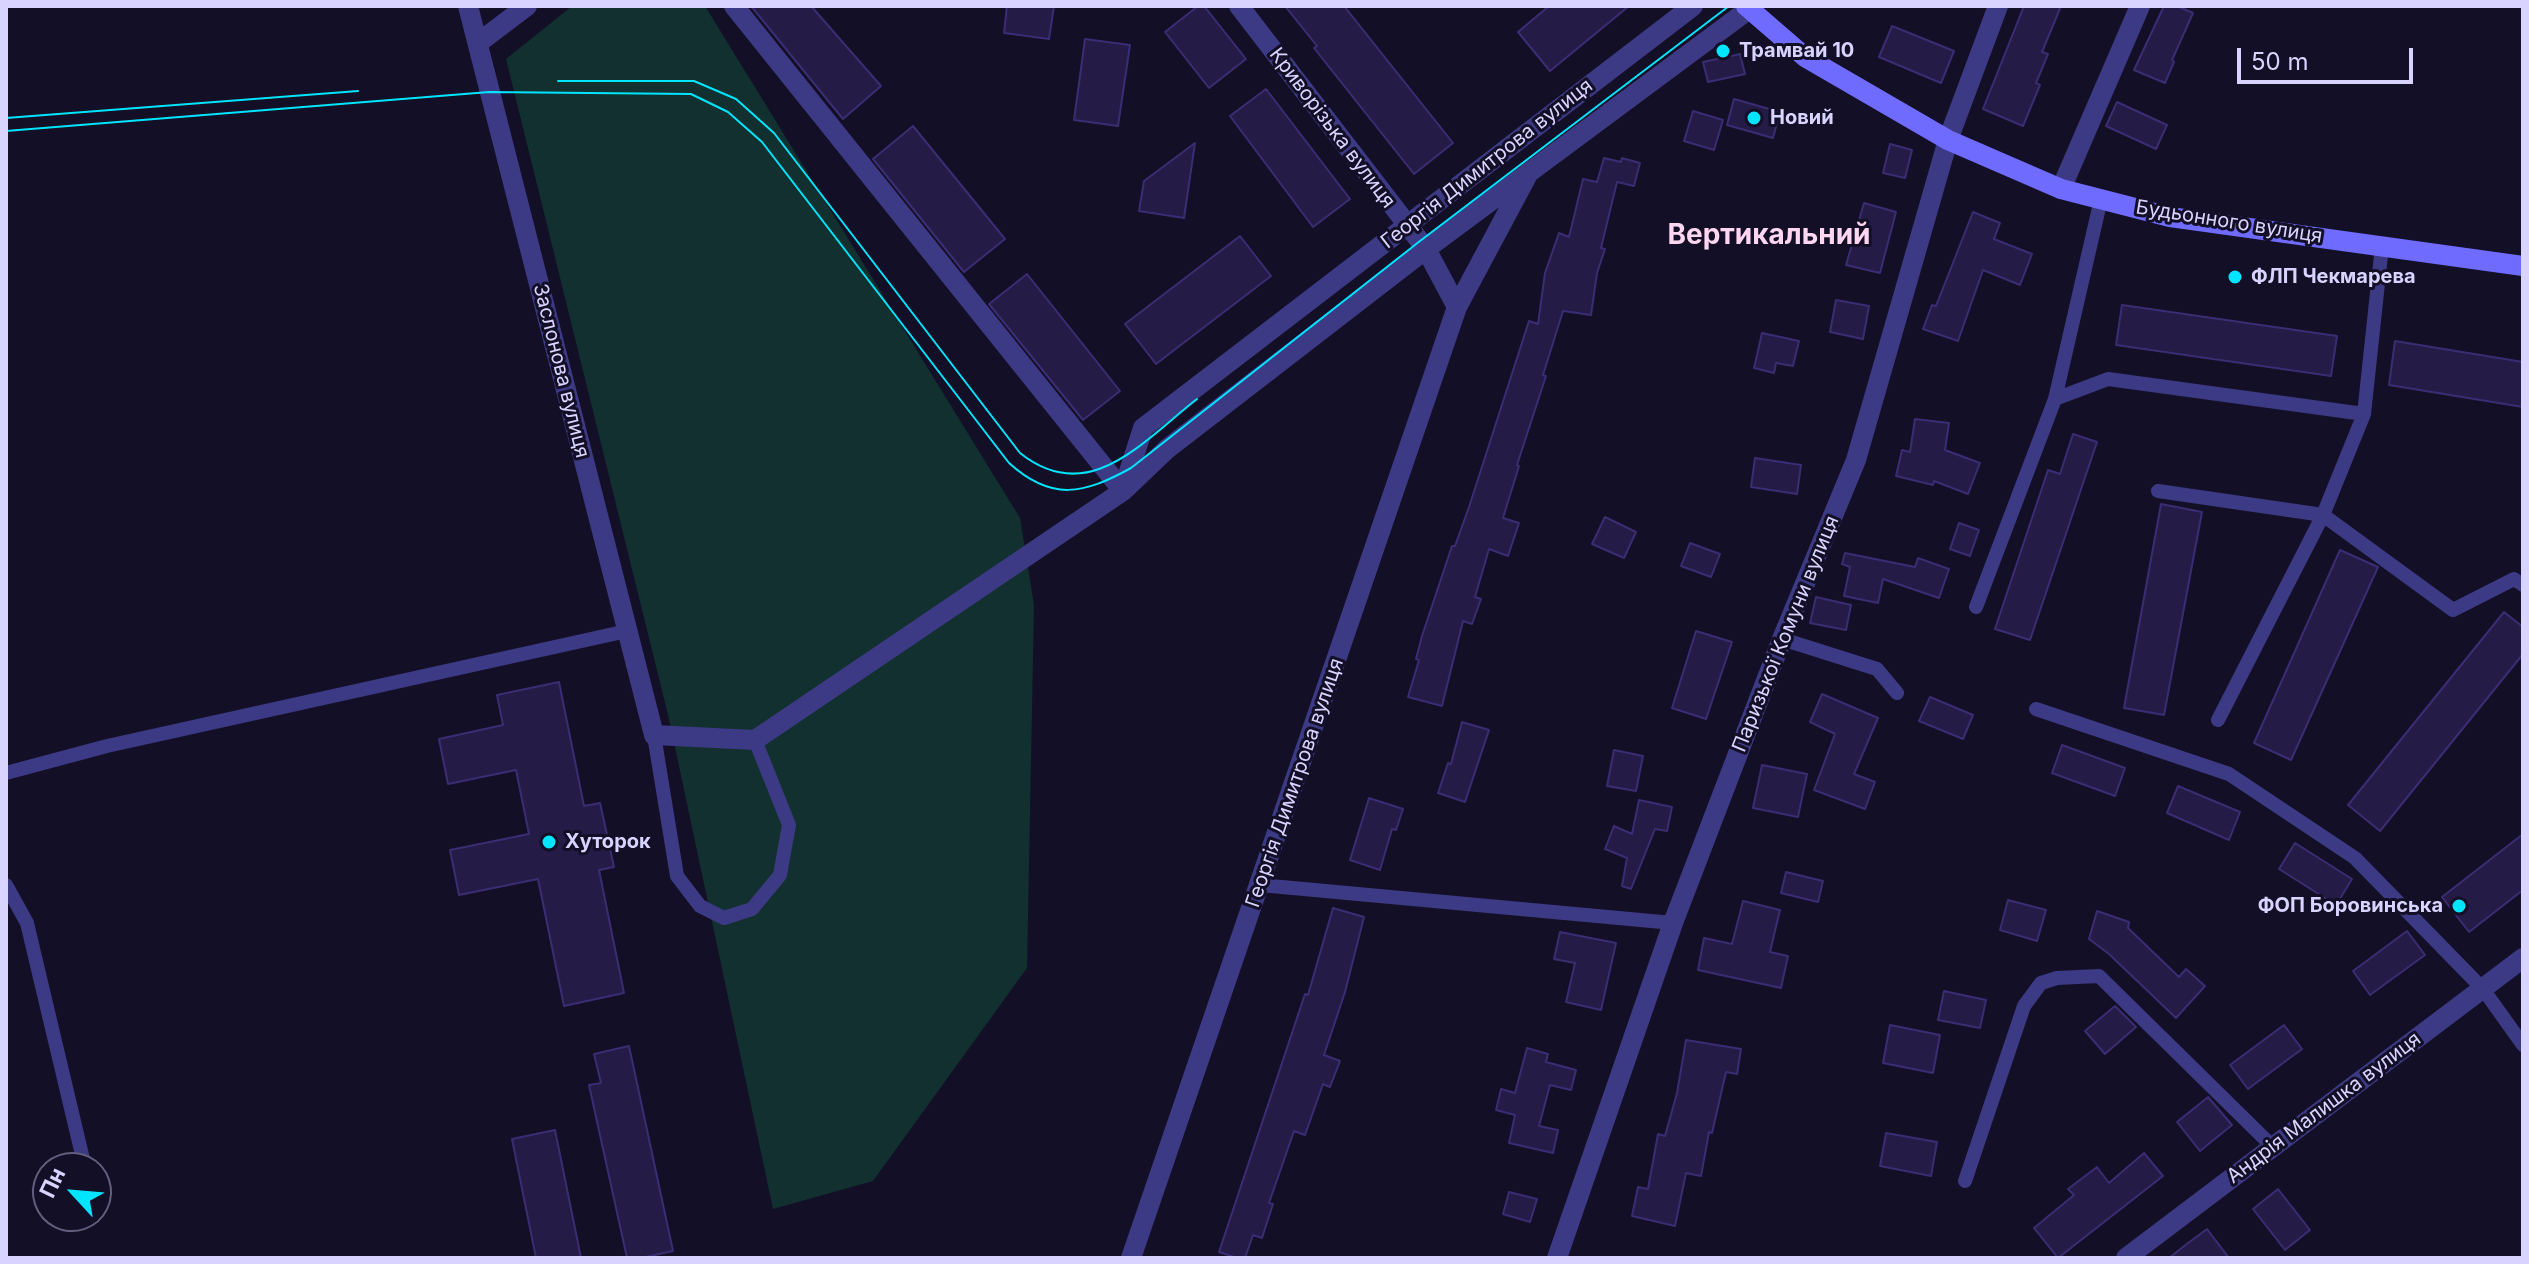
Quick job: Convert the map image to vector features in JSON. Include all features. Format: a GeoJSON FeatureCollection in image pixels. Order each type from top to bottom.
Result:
{"type":"FeatureCollection","features":[{"type":"Feature","properties":{"kind":"main road","name":"Будьонного вулиця"},"geometry":{"type":"LineString","coordinates":[[1747,8],[1805,57],[1948,140],[2061,189],[2170,217],[2523,266]]}},
{"type":"Feature","properties":{"kind":"street","name":"Заслонова вулиця"},"geometry":{"type":"LineString","coordinates":[[468,6],[654,735]]}},
{"type":"Feature","properties":{"kind":"street"},"geometry":{"type":"LineString","coordinates":[[478,43],[527,6]]}},
{"type":"Feature","properties":{"kind":"street"},"geometry":{"type":"LineString","coordinates":[[734,6],[1123,491]]}},
{"type":"Feature","properties":{"kind":"street","name":"Криворізька вулиця"},"geometry":{"type":"LineString","coordinates":[[1239,6],[1426,249]]}},
{"type":"Feature","properties":{"kind":"street","name":"Георгія Димитрова вулиця"},"geometry":{"type":"LineString","coordinates":[[1123,491],[1143,428],[1693,6]]}},
{"type":"Feature","properties":{"kind":"street","name":"Паризької Комуни вулиця"},"geometry":{"type":"LineString","coordinates":[[1557,1258],[1673,923],[1782,639],[1856,460],[1948,140],[1998,6]]}},
{"type":"Feature","properties":{"kind":"street"},"geometry":{"type":"LineString","coordinates":[[2061,189],[2140,6]]}},
{"type":"Feature","properties":{"kind":"street","name":"Георгія Димитрова вулиця"},"geometry":{"type":"LineString","coordinates":[[755,740],[1123,491],[1167,449],[1531,169],[1747,8]]}},
{"type":"Feature","properties":{"kind":"street","name":"Георгія Димитрова вулиця"},"geometry":{"type":"LineString","coordinates":[[1131,1258],[1457,307],[1531,169]]}},
{"type":"Feature","properties":{"kind":"street","name":"Георгія Димитрова вулиця"},"geometry":{"type":"LineString","coordinates":[[1426,249],[1457,307]]}},
{"type":"Feature","properties":{"kind":"street"},"geometry":{"type":"LineString","coordinates":[[654,735],[755,740]]}},
{"type":"Feature","properties":{"kind":"street","name":"Андрія Малишка вулиця"},"geometry":{"type":"LineString","coordinates":[[2126,1258],[2523,958]]}},
{"type":"Feature","properties":{"kind":"lane"},"geometry":{"type":"LineString","coordinates":[[1976,607],[2055,399],[2101,199]]}},
{"type":"Feature","properties":{"kind":"lane"},"geometry":{"type":"LineString","coordinates":[[2218,720],[2323,515],[2364,414],[2382,246]]}},
{"type":"Feature","properties":{"kind":"lane"},"geometry":{"type":"LineString","coordinates":[[2055,399],[2108,379],[2364,414]]}},
{"type":"Feature","properties":{"kind":"lane"},"geometry":{"type":"LineString","coordinates":[[2158,491],[2323,515],[2453,610],[2514,579],[2523,585]]}},
{"type":"Feature","properties":{"kind":"lane"},"geometry":{"type":"LineString","coordinates":[[6,773],[107,746],[627,631]]}},
{"type":"Feature","properties":{"kind":"lane"},"geometry":{"type":"LineString","coordinates":[[1782,639],[1877,669],[1897,693]]}},
{"type":"Feature","properties":{"kind":"lane"},"geometry":{"type":"LineString","coordinates":[[2036,709],[2229,774],[2355,858],[2483,989],[2523,1045]]}},
{"type":"Feature","properties":{"kind":"lane"},"geometry":{"type":"LineString","coordinates":[[654,735],[677,876],[700,906],[724,918],[752,909],[780,875],[789,825],[755,740]]}},
{"type":"Feature","properties":{"kind":"lane"},"geometry":{"type":"LineString","coordinates":[[6,885],[27,923],[81,1152]]}},
{"type":"Feature","properties":{"kind":"lane"},"geometry":{"type":"LineString","coordinates":[[1260,885],[1673,923]]}},
{"type":"Feature","properties":{"kind":"lane"},"geometry":{"type":"LineString","coordinates":[[1965,1181],[2024,1006],[2041,983],[2057,978],[2099,976],[2272,1146]]}},
{"type":"Feature","properties":{"kind":"green space"},"geometry":{"type":"Polygon","coordinates":[[[572,6],[705,6],[1020,518],[1034,605],[1027,968],[873,1181],[773,1209],[669,719],[506,59],[572,6]]]}},
{"type":"Feature","properties":{"kind":"building"},"geometry":{"type":"Polygon","coordinates":[[[751,6],[811,6],[881,86],[843,119],[751,6]]]}},
{"type":"Feature","properties":{"kind":"building"},"geometry":{"type":"Polygon","coordinates":[[[1007,6],[1054,6],[1049,39],[1004,33],[1007,6]]]}},
{"type":"Feature","properties":{"kind":"building"},"geometry":{"type":"Polygon","coordinates":[[[1198,6],[1204,6],[1246,59],[1209,88],[1165,32],[1198,6]]]}},
{"type":"Feature","properties":{"kind":"building"},"geometry":{"type":"Polygon","coordinates":[[[1285,6],[1344,6],[1453,143],[1414,174],[1314,48],[1317,46],[1285,6]]]}},
{"type":"Feature","properties":{"kind":"building"},"geometry":{"type":"Polygon","coordinates":[[[1549,6],[1629,6],[1550,71],[1518,32],[1549,6]]]}},
{"type":"Feature","properties":{"kind":"building"},"geometry":{"type":"Polygon","coordinates":[[[2024,6],[2061,6],[2042,52],[2048,54],[2036,83],[2040,85],[2023,126],[1983,109],[2024,6]]]}},
{"type":"Feature","properties":{"kind":"building"},"geometry":{"type":"Polygon","coordinates":[[[2164,6],[2177,6],[2193,13],[2165,83],[2134,70],[2164,6]]]}},
{"type":"Feature","properties":{"kind":"building"},"geometry":{"type":"Polygon","coordinates":[[[1892,26],[1954,51],[1941,83],[1879,57],[1892,26]]]}},
{"type":"Feature","properties":{"kind":"building"},"geometry":{"type":"Polygon","coordinates":[[[1085,39],[1130,45],[1118,126],[1074,120],[1085,39]]]}},
{"type":"Feature","properties":{"kind":"building"},"geometry":{"type":"Polygon","coordinates":[[[1740,54],[1745,74],[1708,82],[1703,62],[1740,54]]]}},
{"type":"Feature","properties":{"kind":"building"},"geometry":{"type":"Polygon","coordinates":[[[1266,89],[1350,199],[1313,227],[1230,116],[1266,89]]]}},
{"type":"Feature","properties":{"kind":"building","name":"Новий"},"geometry":{"type":"Polygon","coordinates":[[[1734,99],[1780,112],[1773,138],[1727,125],[1734,99]]]}},
{"type":"Feature","properties":{"kind":"building"},"geometry":{"type":"Polygon","coordinates":[[[2117,102],[2167,125],[2156,149],[2106,126],[2117,102]]]}},
{"type":"Feature","properties":{"kind":"building"},"geometry":{"type":"Polygon","coordinates":[[[1693,111],[1723,120],[1714,150],[1684,141],[1693,111]]]}},
{"type":"Feature","properties":{"kind":"building"},"geometry":{"type":"Polygon","coordinates":[[[913,126],[1005,239],[964,272],[873,159],[913,126]]]}},
{"type":"Feature","properties":{"kind":"building"},"geometry":{"type":"Polygon","coordinates":[[[1195,143],[1184,218],[1139,211],[1144,181],[1195,143]]]}},
{"type":"Feature","properties":{"kind":"building"},"geometry":{"type":"Polygon","coordinates":[[[1890,144],[1912,150],[1905,178],[1883,173],[1890,144]]]}},
{"type":"Feature","properties":{"kind":"building"},"geometry":{"type":"Polygon","coordinates":[[[1604,158],[1621,162],[1622,158],[1640,163],[1634,186],[1617,182],[1601,248],[1605,249],[1597,273],[1591,315],[1563,311],[1503,518],[1519,523],[1508,556],[1489,549],[1475,597],[1481,599],[1472,624],[1463,621],[1442,706],[1408,697],[1419,660],[1416,659],[1422,636],[1452,546],[1455,546],[1469,507],[1529,321],[1538,324],[1545,273],[1559,233],[1569,237],[1583,179],[1597,182],[1604,158]]]}},
{"type":"Feature","properties":{"kind":"building"},"geometry":{"type":"Polygon","coordinates":[[[1864,203],[1896,212],[1880,273],[1846,265],[1864,203]]]}},
{"type":"Feature","properties":{"kind":"building"},"geometry":{"type":"Polygon","coordinates":[[[1973,212],[2000,223],[1994,239],[2032,254],[2020,285],[1983,270],[1958,341],[1923,329],[1932,305],[1936,306],[1973,212]]]}},
{"type":"Feature","properties":{"kind":"building"},"geometry":{"type":"Polygon","coordinates":[[[1240,236],[1271,276],[1156,364],[1125,324],[1240,236]]]}},
{"type":"Feature","properties":{"kind":"building"},"geometry":{"type":"Polygon","coordinates":[[[1027,274],[1120,391],[1083,420],[989,304],[1027,274]]]}},
{"type":"Feature","properties":{"kind":"building"},"geometry":{"type":"Polygon","coordinates":[[[1836,300],[1869,306],[1863,339],[1830,332],[1836,300]]]}},
{"type":"Feature","properties":{"kind":"building"},"geometry":{"type":"Polygon","coordinates":[[[2122,305],[2337,336],[2331,376],[2116,345],[2122,305]]]}},
{"type":"Feature","properties":{"kind":"building"},"geometry":{"type":"Polygon","coordinates":[[[1762,333],[1799,341],[1793,366],[1776,363],[1774,373],[1754,368],[1762,333]]]}},
{"type":"Feature","properties":{"kind":"building"},"geometry":{"type":"Polygon","coordinates":[[[2395,341],[2523,362],[2523,407],[2389,385],[2395,341]]]}},
{"type":"Feature","properties":{"kind":"building"},"geometry":{"type":"Polygon","coordinates":[[[1915,419],[1949,423],[1945,450],[1980,463],[1968,494],[1934,481],[1933,485],[1896,476],[1902,450],[1910,452],[1915,419]]]}},
{"type":"Feature","properties":{"kind":"building"},"geometry":{"type":"Polygon","coordinates":[[[2073,434],[2097,442],[2030,640],[1995,629],[2048,470],[2060,474],[2073,434]]]}},
{"type":"Feature","properties":{"kind":"building"},"geometry":{"type":"Polygon","coordinates":[[[1755,458],[1801,465],[1797,494],[1751,487],[1755,458]]]}},
{"type":"Feature","properties":{"kind":"building"},"geometry":{"type":"Polygon","coordinates":[[[2161,504],[2202,512],[2164,715],[2124,708],[2161,504]]]}},
{"type":"Feature","properties":{"kind":"building"},"geometry":{"type":"Polygon","coordinates":[[[1605,517],[1636,532],[1624,558],[1592,544],[1605,517]]]}},
{"type":"Feature","properties":{"kind":"building"},"geometry":{"type":"Polygon","coordinates":[[[1959,523],[1979,530],[1970,556],[1950,549],[1959,523]]]}},
{"type":"Feature","properties":{"kind":"building"},"geometry":{"type":"Polygon","coordinates":[[[1690,543],[1720,554],[1711,577],[1681,566],[1690,543]]]}},
{"type":"Feature","properties":{"kind":"building"},"geometry":{"type":"Polygon","coordinates":[[[2340,550],[2378,567],[2291,760],[2254,743],[2340,550]]]}},
{"type":"Feature","properties":{"kind":"building"},"geometry":{"type":"Polygon","coordinates":[[[1845,553],[1915,567],[1918,558],[1949,569],[1939,598],[1883,579],[1878,603],[1844,596],[1850,567],[1842,564],[1845,553]]]}},
{"type":"Feature","properties":{"kind":"building"},"geometry":{"type":"Polygon","coordinates":[[[1816,597],[1851,605],[1846,630],[1810,623],[1816,597]]]}},
{"type":"Feature","properties":{"kind":"building"},"geometry":{"type":"Polygon","coordinates":[[[2504,612],[2523,627],[2523,654],[2380,831],[2348,805],[2504,612]]]}},
{"type":"Feature","properties":{"kind":"building"},"geometry":{"type":"Polygon","coordinates":[[[1696,631],[1732,642],[1706,719],[1672,708],[1696,631]]]}},
{"type":"Feature","properties":{"kind":"building","name":"Хуторок"},"geometry":{"type":"Polygon","coordinates":[[[559,682],[584,806],[600,803],[614,867],[599,870],[624,993],[564,1006],[538,879],[459,895],[450,850],[529,834],[516,770],[448,784],[439,739],[503,725],[497,695],[559,682]]]}},
{"type":"Feature","properties":{"kind":"building"},"geometry":{"type":"Polygon","coordinates":[[[1822,694],[1878,718],[1854,774],[1875,782],[1865,809],[1814,790],[1835,734],[1810,722],[1822,694]]]}},
{"type":"Feature","properties":{"kind":"building"},"geometry":{"type":"Polygon","coordinates":[[[1930,697],[1973,715],[1963,739],[1919,721],[1930,697]]]}},
{"type":"Feature","properties":{"kind":"building"},"geometry":{"type":"Polygon","coordinates":[[[1462,722],[1489,730],[1465,802],[1438,793],[1448,763],[1451,764],[1462,722]]]}},
{"type":"Feature","properties":{"kind":"building"},"geometry":{"type":"Polygon","coordinates":[[[2062,745],[2125,768],[2115,796],[2052,773],[2062,745]]]}},
{"type":"Feature","properties":{"kind":"building"},"geometry":{"type":"Polygon","coordinates":[[[1614,750],[1643,756],[1636,791],[1607,786],[1614,750]]]}},
{"type":"Feature","properties":{"kind":"building"},"geometry":{"type":"Polygon","coordinates":[[[1762,765],[1807,774],[1798,817],[1753,808],[1762,765]]]}},
{"type":"Feature","properties":{"kind":"building"},"geometry":{"type":"Polygon","coordinates":[[[2178,786],[2240,812],[2229,840],[2167,813],[2178,786]]]}},
{"type":"Feature","properties":{"kind":"building"},"geometry":{"type":"Polygon","coordinates":[[[1369,798],[1403,809],[1396,830],[1392,829],[1380,870],[1350,860],[1369,798]]]}},
{"type":"Feature","properties":{"kind":"building"},"geometry":{"type":"Polygon","coordinates":[[[1639,800],[1672,807],[1667,831],[1655,829],[1631,889],[1622,886],[1627,858],[1605,849],[1614,826],[1632,834],[1639,800]]]}},
{"type":"Feature","properties":{"kind":"building"},"geometry":{"type":"Polygon","coordinates":[[[2523,834],[2523,890],[2469,932],[2442,897],[2523,834]]]}},
{"type":"Feature","properties":{"kind":"building"},"geometry":{"type":"Polygon","coordinates":[[[2295,843],[2352,879],[2336,905],[2279,869],[2295,843]]]}},
{"type":"Feature","properties":{"kind":"building"},"geometry":{"type":"Polygon","coordinates":[[[1786,872],[1823,881],[1818,902],[1781,893],[1786,872]]]}},
{"type":"Feature","properties":{"kind":"building"},"geometry":{"type":"Polygon","coordinates":[[[2008,900],[2046,910],[2037,941],[2000,930],[2008,900]]]}},
{"type":"Feature","properties":{"kind":"building"},"geometry":{"type":"Polygon","coordinates":[[[1743,901],[1780,910],[1770,952],[1788,956],[1781,988],[1698,970],[1704,938],[1732,944],[1743,901]]]}},
{"type":"Feature","properties":{"kind":"building"},"geometry":{"type":"Polygon","coordinates":[[[1333,908],[1364,917],[1345,992],[1324,1055],[1340,1061],[1330,1087],[1323,1084],[1305,1135],[1294,1131],[1269,1203],[1273,1204],[1262,1238],[1253,1235],[1245,1258],[1237,1258],[1219,1252],[1305,994],[1308,995],[1333,908]]]}},
{"type":"Feature","properties":{"kind":"building"},"geometry":{"type":"Polygon","coordinates":[[[2097,911],[2129,922],[2128,928],[2179,977],[2186,969],[2205,986],[2176,1018],[2089,939],[2097,911]]]}},
{"type":"Feature","properties":{"kind":"building"},"geometry":{"type":"Polygon","coordinates":[[[2407,931],[2425,955],[2370,995],[2353,971],[2407,931]]]}},
{"type":"Feature","properties":{"kind":"building"},"geometry":{"type":"Polygon","coordinates":[[[1560,932],[1616,943],[1601,1010],[1566,1002],[1575,963],[1554,959],[1560,932]]]}},
{"type":"Feature","properties":{"kind":"building"},"geometry":{"type":"Polygon","coordinates":[[[1944,991],[1986,1000],[1980,1028],[1938,1020],[1944,991]]]}},
{"type":"Feature","properties":{"kind":"building"},"geometry":{"type":"Polygon","coordinates":[[[2115,1006],[2136,1027],[2105,1054],[2085,1031],[2115,1006]]]}},
{"type":"Feature","properties":{"kind":"building"},"geometry":{"type":"Polygon","coordinates":[[[1890,1025],[1940,1035],[1933,1073],[1883,1063],[1890,1025]]]}},
{"type":"Feature","properties":{"kind":"building"},"geometry":{"type":"Polygon","coordinates":[[[2284,1025],[2302,1049],[2248,1089],[2230,1065],[2284,1025]]]}},
{"type":"Feature","properties":{"kind":"building"},"geometry":{"type":"Polygon","coordinates":[[[1686,1040],[1741,1049],[1737,1074],[1726,1072],[1712,1133],[1709,1132],[1701,1176],[1686,1173],[1675,1226],[1632,1216],[1638,1187],[1648,1189],[1658,1134],[1665,1136],[1677,1093],[1686,1040]]]}},
{"type":"Feature","properties":{"kind":"building"},"geometry":{"type":"Polygon","coordinates":[[[629,1046],[673,1251],[641,1258],[627,1258],[589,1085],[601,1083],[594,1054],[629,1046]]]}},
{"type":"Feature","properties":{"kind":"building"},"geometry":{"type":"Polygon","coordinates":[[[1527,1048],[1548,1054],[1546,1062],[1576,1070],[1571,1090],[1550,1085],[1539,1126],[1558,1130],[1553,1153],[1509,1143],[1515,1115],[1496,1110],[1501,1089],[1515,1093],[1527,1048]]]}},
{"type":"Feature","properties":{"kind":"building"},"geometry":{"type":"Polygon","coordinates":[[[2208,1097],[2232,1125],[2200,1151],[2177,1122],[2208,1097]]]}},
{"type":"Feature","properties":{"kind":"building"},"geometry":{"type":"Polygon","coordinates":[[[555,1130],[581,1258],[536,1258],[512,1139],[555,1130]]]}},
{"type":"Feature","properties":{"kind":"building"},"geometry":{"type":"Polygon","coordinates":[[[1886,1133],[1937,1142],[1931,1176],[1880,1166],[1886,1133]]]}},
{"type":"Feature","properties":{"kind":"building"},"geometry":{"type":"Polygon","coordinates":[[[2144,1153],[2163,1176],[2058,1258],[2034,1228],[2074,1195],[2068,1189],[2097,1167],[2109,1183],[2144,1153]]]}},
{"type":"Feature","properties":{"kind":"building"},"geometry":{"type":"Polygon","coordinates":[[[2278,1189],[2310,1230],[2285,1250],[2253,1209],[2278,1189]]]}},
{"type":"Feature","properties":{"kind":"building"},"geometry":{"type":"Polygon","coordinates":[[[1509,1192],[1537,1199],[1530,1222],[1503,1214],[1509,1192]]]}},
{"type":"Feature","properties":{"kind":"building"},"geometry":{"type":"Polygon","coordinates":[[[2207,1229],[2229,1258],[2169,1258],[2188,1243],[2207,1229]]]}},
{"type":"Feature","properties":{"kind":"tram line"},"geometry":{"type":"LineString","coordinates":[[6,131],[489,92],[691,94],[728,112],[762,142],[1009,463],[1040,484],[1068,490],[1098,484],[1131,468],[1420,241],[1729,6]]}},
{"type":"Feature","properties":{"kind":"tram line"},"geometry":{"type":"LineString","coordinates":[[558,81],[694,81],[736,99],[774,133],[1020,453],[1045,468],[1069,474],[1092,471],[1114,462],[1197,399]]}},
{"type":"Feature","properties":{"kind":"tram line"},"geometry":{"type":"LineString","coordinates":[[6,118],[358,91]]}},
{"type":"Feature","properties":{"kind":"place","name":"Трамвай 10"},"geometry":{"type":"Point","coordinates":[1723,51]}},
{"type":"Feature","properties":{"kind":"place","name":"Новий"},"geometry":{"type":"Point","coordinates":[1754,118]}},
{"type":"Feature","properties":{"kind":"place","name":"ФЛП Чекмарева"},"geometry":{"type":"Point","coordinates":[2235,277]}},
{"type":"Feature","properties":{"kind":"place","name":"Хуторок"},"geometry":{"type":"Point","coordinates":[549,842]}},
{"type":"Feature","properties":{"kind":"place","name":"ФОП Боровинська"},"geometry":{"type":"Point","coordinates":[2459,906]}},
{"type":"Feature","properties":{"kind":"district","name":"Вертикальний"},"geometry":{"type":"Point","coordinates":[1769,236]}}]}
